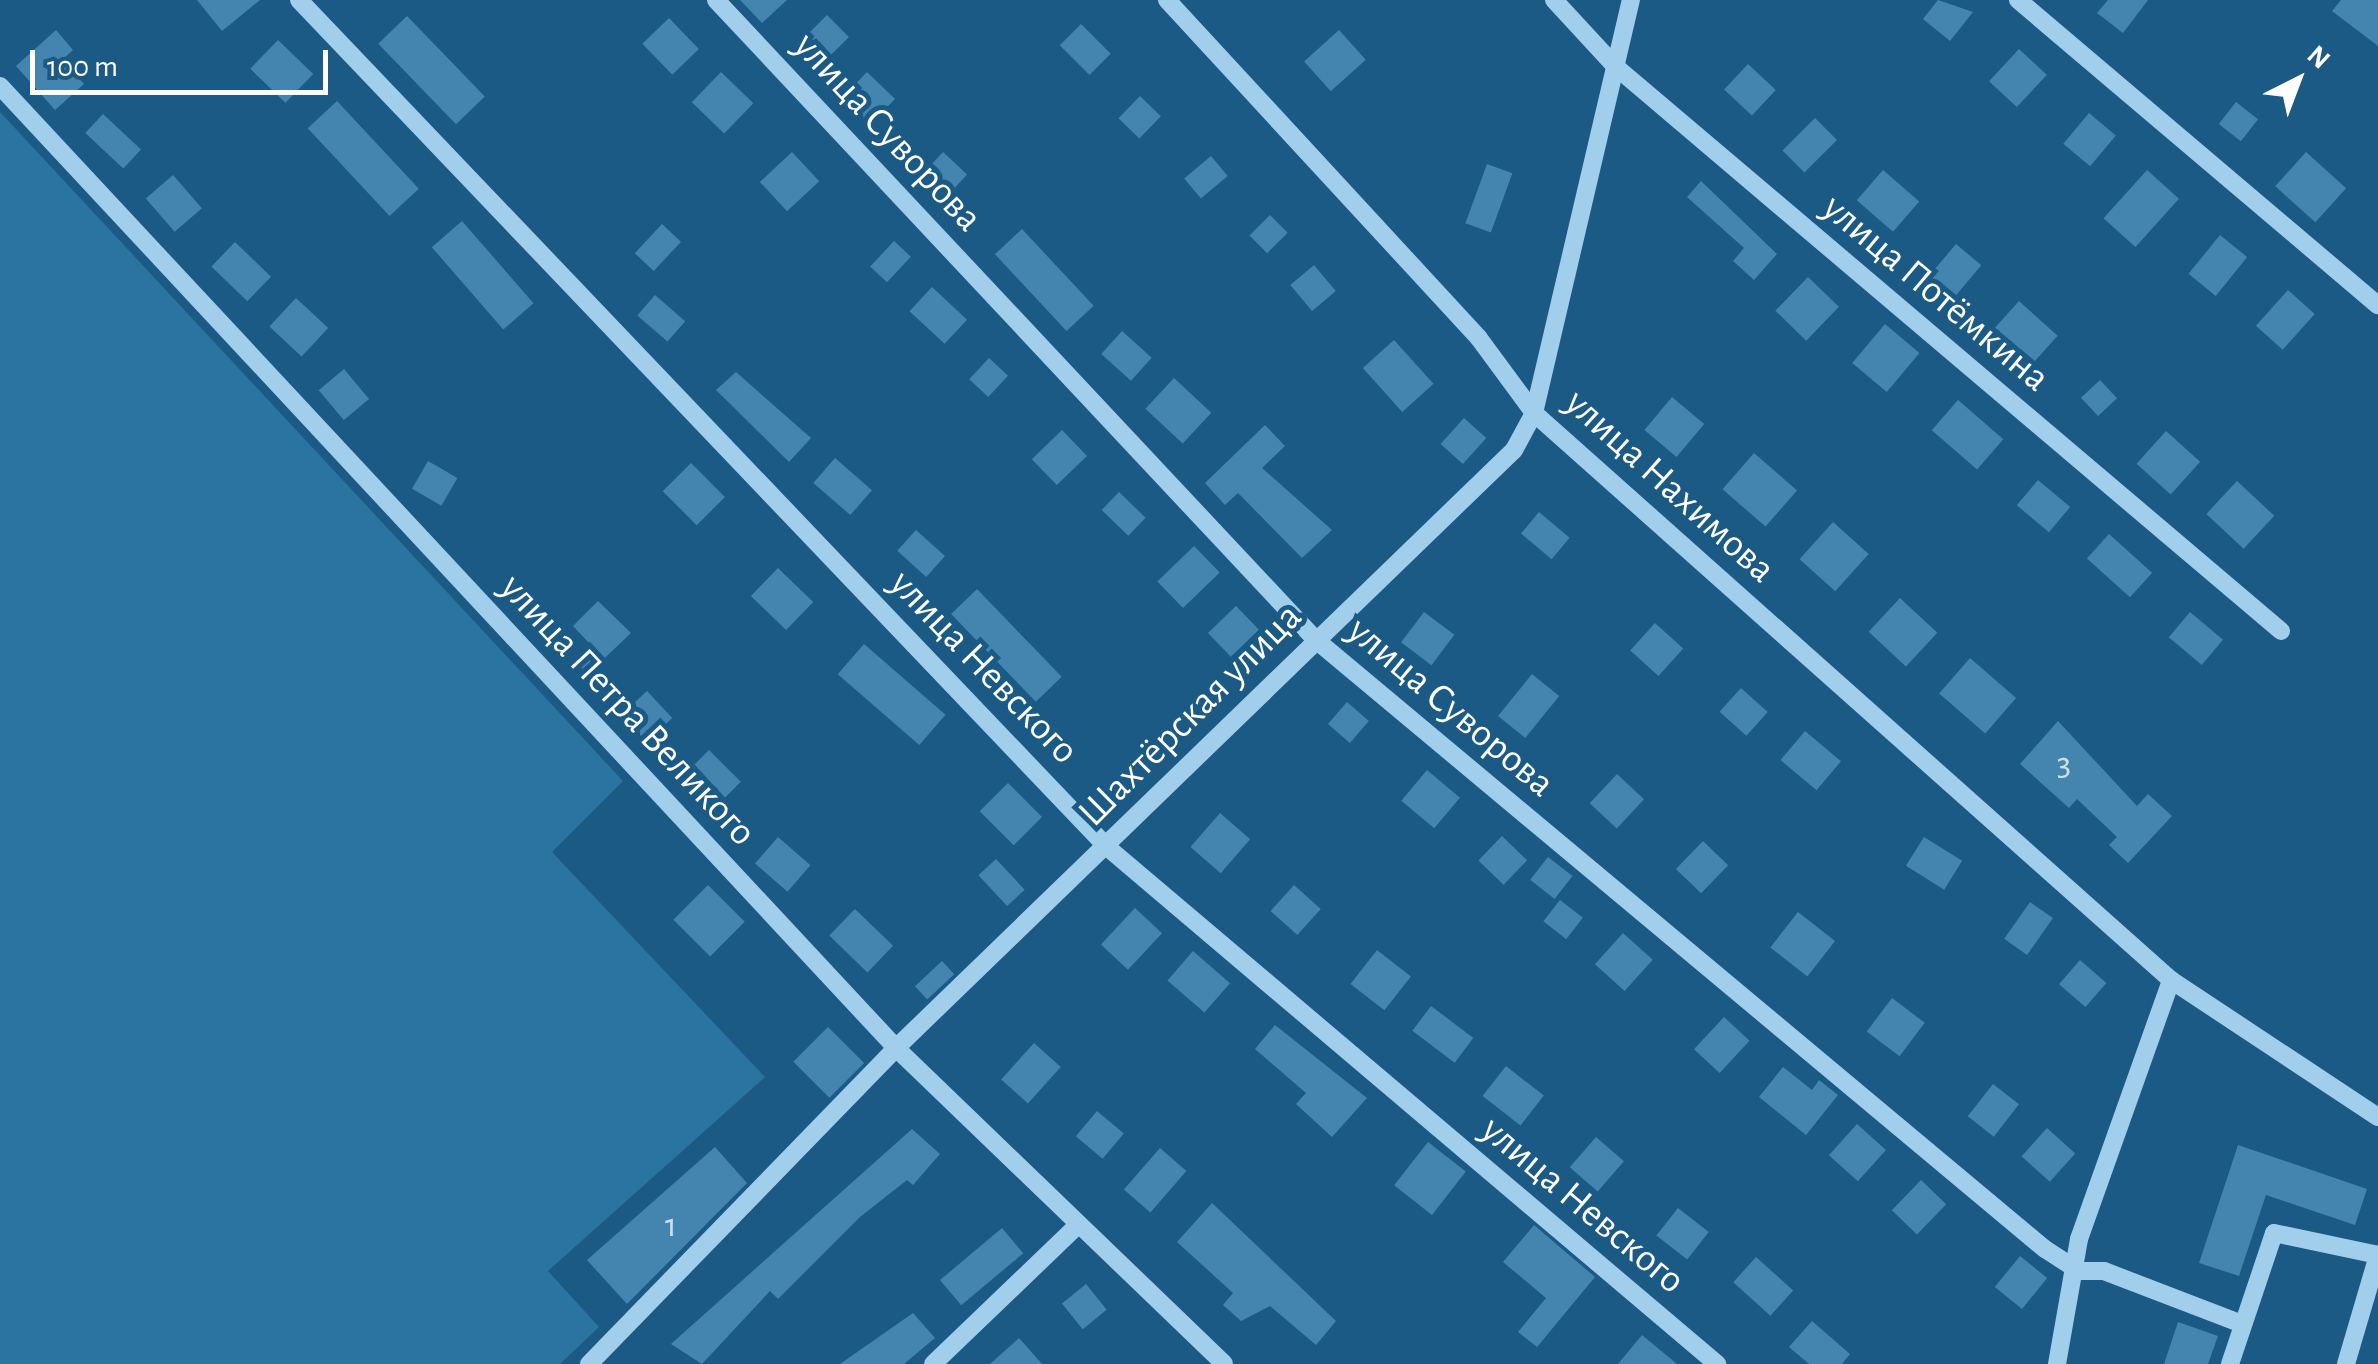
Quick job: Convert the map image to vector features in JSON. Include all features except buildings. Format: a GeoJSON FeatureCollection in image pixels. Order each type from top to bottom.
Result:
{"type":"FeatureCollection","features":[{"type":"Feature","properties":{"kind":"street","name":"улица Невского"},"geometry":{"type":"LineString","coordinates":[[299,0],[1107,847],[1717,1364]]}},
{"type":"Feature","properties":{"kind":"street","name":"улица Суворова"},"geometry":{"type":"LineString","coordinates":[[716,0],[1316,640],[2079,1271]]}},
{"type":"Feature","properties":{"kind":"street","name":"улица Нахимова"},"geometry":{"type":"LineString","coordinates":[[1166,0],[1478,337],[1534,413],[2171,980],[2378,1117]]}},
{"type":"Feature","properties":{"kind":"street","name":"улица Потёмкина"},"geometry":{"type":"LineString","coordinates":[[1554,0],[1616,67],[2280,630]]}},
{"type":"Feature","properties":{"kind":"street","name":"Шахтёрская улица"},"geometry":{"type":"LineString","coordinates":[[588,1364],[896,1048],[1514,450],[1534,413],[1631,0]]}},
{"type":"Feature","properties":{"kind":"street"},"geometry":{"type":"LineString","coordinates":[[2018,0],[2378,305]]}},
{"type":"Feature","properties":{"kind":"street","name":"улица Петра Великого"},"geometry":{"type":"LineString","coordinates":[[0,86],[896,1048],[1074,1229],[1224,1364]]}},
{"type":"Feature","properties":{"kind":"street"},"geometry":{"type":"LineString","coordinates":[[2057,1364],[2079,1271],[2079,1239],[2171,980]]}},
{"type":"Feature","properties":{"kind":"street"},"geometry":{"type":"LineString","coordinates":[[933,1364],[1074,1229]]}},
{"type":"Feature","properties":{"kind":"street"},"geometry":{"type":"LineString","coordinates":[[2230,1364],[2237,1322],[2274,1233],[2378,1255],[2346,1364]]}},
{"type":"Feature","properties":{"kind":"street"},"geometry":{"type":"LineString","coordinates":[[2079,1271],[2104,1272],[2237,1322]]}},
{"type":"Feature","properties":{"kind":"shaded area"},"geometry":{"type":"Polygon","coordinates":[[[0,112],[623,781],[552,852],[765,1077],[548,1271],[599,1327],[560,1364],[0,1364],[0,112]]]}}]}
